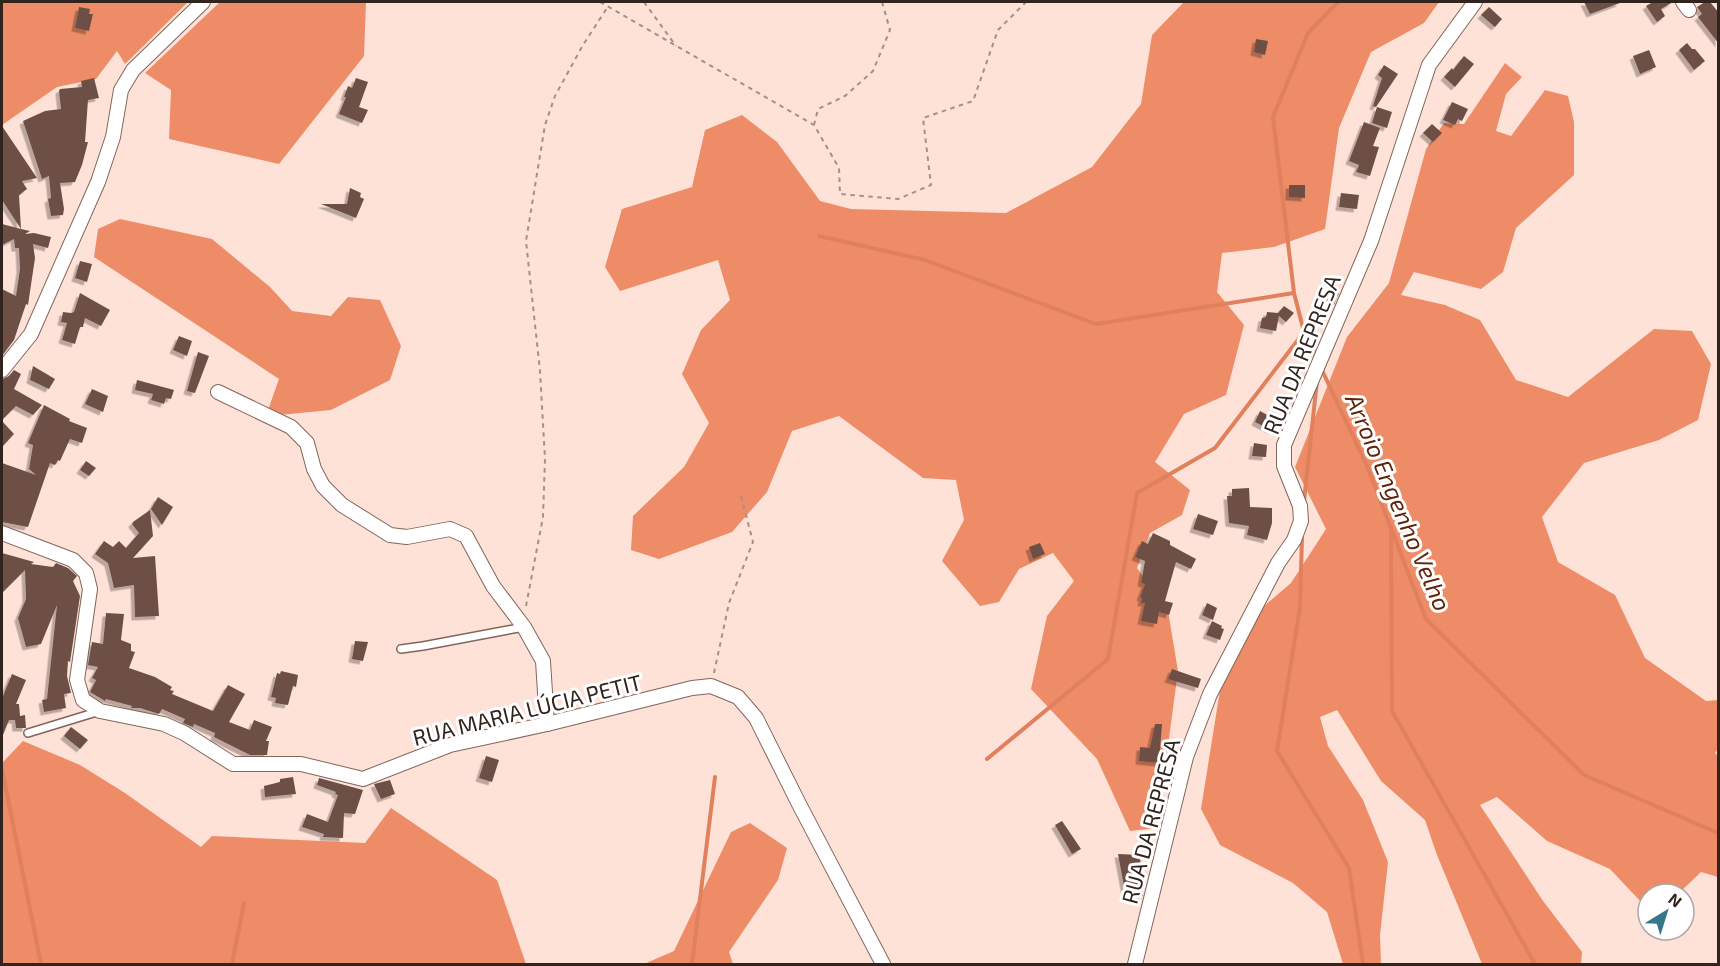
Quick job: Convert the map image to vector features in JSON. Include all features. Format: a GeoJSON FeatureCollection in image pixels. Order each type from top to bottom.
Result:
{"type":"FeatureCollection","features":[{"type":"Feature","properties":{"kind":"street"},"geometry":{"type":"LineString","coordinates":[[2,370],[31,334],[98,182],[113,137],[121,90],[133,69],[203,2]]}},
{"type":"Feature","properties":{"kind":"street","name":"RUA DA REPRESA"},"geometry":{"type":"LineString","coordinates":[[1135,964],[1186,757],[1210,694],[1278,564],[1294,540],[1301,521],[1300,506],[1284,466],[1284,445],[1371,241],[1429,65],[1475,2]]}},
{"type":"Feature","properties":{"kind":"street"},"geometry":{"type":"LineString","coordinates":[[218,392],[291,428],[307,443],[314,469],[323,486],[342,505],[390,535],[407,537],[450,529],[466,536],[493,586],[524,627],[543,661],[547,724]]}},
{"type":"Feature","properties":{"kind":"street"},"geometry":{"type":"LineString","coordinates":[[2,533],[73,560],[86,573],[90,589],[77,680],[83,700],[100,711]]}},
{"type":"Feature","properties":{"kind":"street","name":"RUA MARIA LÚCIA PETIT"},"geometry":{"type":"LineString","coordinates":[[100,711],[164,724],[233,764],[301,764],[363,779],[450,745],[692,688],[711,687],[738,697],[756,718],[883,964]]}},
{"type":"Feature","properties":{"kind":"lane"},"geometry":{"type":"LineString","coordinates":[[401,649],[524,627]]}},
{"type":"Feature","properties":{"kind":"lane"},"geometry":{"type":"LineString","coordinates":[[28,733],[100,711]]}},
{"type":"Feature","properties":{"kind":"path"},"geometry":{"type":"LineString","coordinates":[[600,2],[814,124],[839,168],[840,194],[898,199],[931,186],[923,118],[973,101],[998,30],[1026,2]]}},
{"type":"Feature","properties":{"kind":"path"},"geometry":{"type":"LineString","coordinates":[[644,2],[676,46]]}},
{"type":"Feature","properties":{"kind":"path"},"geometry":{"type":"LineString","coordinates":[[814,124],[818,109],[845,96],[873,71],[890,30],[882,2]]}},
{"type":"Feature","properties":{"kind":"path"},"geometry":{"type":"LineString","coordinates":[[524,627],[529,587],[543,516],[545,459],[540,371],[526,241],[545,125],[555,96],[583,45],[607,8]]}},
{"type":"Feature","properties":{"kind":"path"},"geometry":{"type":"LineString","coordinates":[[711,687],[729,603],[753,542],[740,492]]}},
{"type":"Feature","properties":{"kind":"shaded area"},"geometry":{"type":"Polygon","coordinates":[[[2,2],[188,2],[125,64],[117,51],[96,79],[57,87],[2,125],[2,2]]]}},
{"type":"Feature","properties":{"kind":"shaded area"},"geometry":{"type":"Polygon","coordinates":[[[220,2],[366,2],[364,56],[279,164],[169,139],[171,90],[145,73],[220,2]]]}},
{"type":"Feature","properties":{"kind":"shaded area"},"geometry":{"type":"Polygon","coordinates":[[[1184,2],[1439,2],[1424,23],[1371,52],[1339,128],[1325,229],[1274,247],[1222,253],[1217,292],[1244,325],[1226,395],[1184,414],[1155,462],[1190,490],[1182,515],[1150,533],[1137,568],[1168,611],[1178,671],[1157,828],[1130,831],[1097,759],[1031,689],[1047,616],[1074,581],[1053,553],[1019,569],[999,602],[980,606],[942,561],[964,520],[956,480],[923,478],[839,416],[792,431],[767,492],[732,532],[659,559],[631,550],[633,516],[684,467],[709,423],[682,374],[701,330],[730,300],[718,260],[620,291],[605,267],[622,209],[692,187],[705,130],[742,115],[777,142],[820,201],[851,209],[1006,213],[1092,167],[1141,104],[1152,35],[1184,2]]]}},
{"type":"Feature","properties":{"kind":"shaded area"},"geometry":{"type":"Polygon","coordinates":[[[1505,63],[1522,77],[1506,94],[1496,131],[1511,136],[1545,90],[1568,96],[1574,122],[1574,175],[1516,228],[1503,272],[1481,289],[1414,272],[1401,295],[1445,305],[1480,320],[1516,380],[1568,397],[1654,329],[1692,331],[1711,364],[1698,420],[1659,440],[1584,463],[1542,517],[1558,562],[1615,595],[1645,658],[1706,701],[1718,700],[1718,749],[1715,753],[1718,756],[1718,877],[1701,872],[1691,882],[1636,882],[1636,897],[1610,869],[1547,841],[1497,797],[1480,805],[1543,901],[1582,952],[1581,964],[1482,964],[1425,820],[1381,781],[1337,710],[1320,717],[1328,746],[1363,800],[1388,862],[1380,935],[1381,964],[1343,964],[1327,912],[1293,883],[1220,845],[1201,809],[1221,684],[1250,618],[1291,583],[1326,529],[1295,467],[1347,337],[1389,283],[1426,149],[1444,123],[1464,124],[1505,63]]]}},
{"type":"Feature","properties":{"kind":"shaded area"},"geometry":{"type":"Polygon","coordinates":[[[120,219],[212,239],[270,287],[292,311],[331,316],[348,297],[380,300],[401,346],[390,380],[331,410],[279,415],[268,410],[279,379],[94,257],[98,229],[120,219]]]}},
{"type":"Feature","properties":{"kind":"shaded area"},"geometry":{"type":"Polygon","coordinates":[[[23,741],[80,765],[125,793],[201,847],[212,836],[365,843],[391,808],[497,880],[526,964],[2,964],[2,763],[23,741]]]}},
{"type":"Feature","properties":{"kind":"shaded area"},"geometry":{"type":"Polygon","coordinates":[[[750,823],[787,848],[778,880],[729,952],[733,964],[644,964],[674,951],[731,832],[750,823]]]}},
{"type":"Feature","properties":{"kind":"building"},"geometry":{"type":"Polygon","coordinates":[[[1584,2],[1620,2],[1620,3],[1590,14],[1584,2]]]}},
{"type":"Feature","properties":{"kind":"building"},"geometry":{"type":"Polygon","coordinates":[[[1653,2],[1673,2],[1661,9],[1665,16],[1657,22],[1646,6],[1653,2]]]}},
{"type":"Feature","properties":{"kind":"building"},"geometry":{"type":"Polygon","coordinates":[[[1710,2],[1719,13],[1719,44],[1698,17],[1702,14],[1697,7],[1710,2]]]}},
{"type":"Feature","properties":{"kind":"building"},"geometry":{"type":"Polygon","coordinates":[[[79,7],[90,9],[89,14],[93,14],[89,31],[75,28],[79,7]]]}},
{"type":"Feature","properties":{"kind":"building"},"geometry":{"type":"Polygon","coordinates":[[[1489,7],[1502,19],[1495,27],[1481,15],[1489,7]]]}},
{"type":"Feature","properties":{"kind":"building"},"geometry":{"type":"Polygon","coordinates":[[[1256,39],[1268,41],[1265,55],[1254,52],[1256,39]]]}},
{"type":"Feature","properties":{"kind":"building"},"geometry":{"type":"Polygon","coordinates":[[[1687,43],[1705,61],[1694,70],[1679,50],[1687,43]]]}},
{"type":"Feature","properties":{"kind":"building"},"geometry":{"type":"Polygon","coordinates":[[[1649,50],[1656,67],[1640,74],[1633,56],[1649,50]]]}},
{"type":"Feature","properties":{"kind":"building"},"geometry":{"type":"Polygon","coordinates":[[[1464,56],[1474,64],[1455,87],[1444,77],[1464,56]]]}},
{"type":"Feature","properties":{"kind":"building"},"geometry":{"type":"Polygon","coordinates":[[[1384,65],[1398,74],[1376,107],[1373,106],[1382,78],[1378,75],[1384,65]]]}},
{"type":"Feature","properties":{"kind":"building"},"geometry":{"type":"Polygon","coordinates":[[[94,78],[99,98],[88,100],[85,142],[88,142],[82,165],[75,182],[60,183],[63,215],[51,216],[48,199],[51,198],[49,176],[42,179],[23,121],[45,111],[61,109],[60,89],[82,87],[81,81],[94,78]]]}},
{"type":"Feature","properties":{"kind":"building"},"geometry":{"type":"Polygon","coordinates":[[[356,78],[368,82],[359,107],[368,110],[362,123],[339,114],[348,86],[352,88],[356,78]]]}},
{"type":"Feature","properties":{"kind":"building"},"geometry":{"type":"Polygon","coordinates":[[[1452,102],[1468,109],[1462,121],[1458,119],[1455,125],[1443,120],[1452,102]]]}},
{"type":"Feature","properties":{"kind":"building"},"geometry":{"type":"Polygon","coordinates":[[[1377,107],[1392,112],[1387,128],[1372,123],[1377,107]]]}},
{"type":"Feature","properties":{"kind":"building"},"geometry":{"type":"Polygon","coordinates":[[[1364,122],[1380,128],[1373,146],[1379,147],[1370,176],[1356,172],[1359,165],[1349,161],[1364,122]]]}},
{"type":"Feature","properties":{"kind":"building"},"geometry":{"type":"Polygon","coordinates":[[[1432,124],[1442,133],[1433,142],[1423,133],[1432,124]]]}},
{"type":"Feature","properties":{"kind":"building"},"geometry":{"type":"Polygon","coordinates":[[[2,126],[37,178],[22,181],[27,189],[19,195],[21,229],[2,200],[2,126]]]}},
{"type":"Feature","properties":{"kind":"building"},"geometry":{"type":"Polygon","coordinates":[[[1289,185],[1305,185],[1305,198],[1289,197],[1289,185]]]}},
{"type":"Feature","properties":{"kind":"building"},"geometry":{"type":"Polygon","coordinates":[[[350,188],[361,193],[360,197],[364,199],[356,218],[321,204],[347,204],[350,188]]]}},
{"type":"Feature","properties":{"kind":"building"},"geometry":{"type":"Polygon","coordinates":[[[1341,193],[1359,195],[1357,209],[1339,207],[1341,193]]]}},
{"type":"Feature","properties":{"kind":"building"},"geometry":{"type":"Polygon","coordinates":[[[2,224],[30,231],[25,234],[34,233],[51,237],[48,248],[33,244],[35,258],[28,305],[26,304],[14,340],[2,356],[2,289],[16,296],[20,269],[19,248],[15,248],[14,239],[2,245],[2,224]]]}},
{"type":"Feature","properties":{"kind":"building"},"geometry":{"type":"Polygon","coordinates":[[[80,261],[92,264],[87,282],[75,278],[80,261]]]}},
{"type":"Feature","properties":{"kind":"building"},"geometry":{"type":"Polygon","coordinates":[[[1330,288],[1339,293],[1334,305],[1324,300],[1330,288]]]}},
{"type":"Feature","properties":{"kind":"building"},"geometry":{"type":"Polygon","coordinates":[[[80,293],[110,310],[101,326],[85,318],[75,344],[62,340],[67,323],[61,322],[63,312],[74,312],[80,293]]]}},
{"type":"Feature","properties":{"kind":"building"},"geometry":{"type":"Polygon","coordinates":[[[1284,306],[1294,313],[1286,322],[1279,316],[1276,331],[1260,328],[1262,318],[1266,317],[1267,312],[1278,313],[1284,306]]]}},
{"type":"Feature","properties":{"kind":"building"},"geometry":{"type":"Polygon","coordinates":[[[179,336],[192,341],[187,356],[173,350],[179,336]]]}},
{"type":"Feature","properties":{"kind":"building"},"geometry":{"type":"Polygon","coordinates":[[[198,352],[209,356],[195,393],[187,391],[198,352]]]}},
{"type":"Feature","properties":{"kind":"building"},"geometry":{"type":"Polygon","coordinates":[[[33,366],[55,379],[49,389],[30,380],[33,366]]]}},
{"type":"Feature","properties":{"kind":"building"},"geometry":{"type":"Polygon","coordinates":[[[14,370],[21,374],[14,389],[42,405],[33,415],[16,406],[2,420],[2,379],[14,370]]]}},
{"type":"Feature","properties":{"kind":"building"},"geometry":{"type":"Polygon","coordinates":[[[137,380],[174,390],[171,399],[166,398],[164,404],[151,400],[153,394],[135,390],[137,380]]]}},
{"type":"Feature","properties":{"kind":"building"},"geometry":{"type":"Polygon","coordinates":[[[92,389],[108,396],[103,412],[85,404],[92,389]]]}},
{"type":"Feature","properties":{"kind":"building"},"geometry":{"type":"Polygon","coordinates":[[[44,405],[70,419],[69,421],[87,428],[82,443],[70,439],[60,461],[58,460],[55,465],[50,463],[28,527],[2,522],[2,463],[36,475],[29,469],[33,445],[28,443],[44,405]]]}},
{"type":"Feature","properties":{"kind":"building"},"geometry":{"type":"Polygon","coordinates":[[[1260,411],[1277,420],[1271,430],[1255,422],[1260,411]]]}},
{"type":"Feature","properties":{"kind":"building"},"geometry":{"type":"Polygon","coordinates":[[[2,421],[14,434],[2,447],[2,421]]]}},
{"type":"Feature","properties":{"kind":"building"},"geometry":{"type":"Polygon","coordinates":[[[1254,443],[1267,445],[1266,457],[1252,456],[1254,443]]]}},
{"type":"Feature","properties":{"kind":"building"},"geometry":{"type":"Polygon","coordinates":[[[86,461],[96,468],[89,476],[80,470],[86,461]]]}},
{"type":"Feature","properties":{"kind":"building"},"geometry":{"type":"Polygon","coordinates":[[[1249,488],[1250,507],[1272,508],[1272,523],[1267,540],[1247,535],[1249,526],[1229,523],[1227,496],[1232,496],[1232,489],[1249,488]]]}},
{"type":"Feature","properties":{"kind":"building"},"geometry":{"type":"Polygon","coordinates":[[[158,497],[173,507],[162,525],[151,509],[158,497]]]}},
{"type":"Feature","properties":{"kind":"building"},"geometry":{"type":"Polygon","coordinates":[[[150,510],[153,536],[133,558],[155,556],[159,616],[135,617],[134,585],[114,588],[108,563],[95,554],[104,541],[113,547],[119,541],[126,548],[139,533],[132,524],[133,522],[150,510]]]}},
{"type":"Feature","properties":{"kind":"building"},"geometry":{"type":"Polygon","coordinates":[[[1198,514],[1218,521],[1213,535],[1193,529],[1198,514]]]}},
{"type":"Feature","properties":{"kind":"building"},"geometry":{"type":"Polygon","coordinates":[[[1153,533],[1170,541],[1170,545],[1196,559],[1191,569],[1176,562],[1165,601],[1173,603],[1169,615],[1159,612],[1157,624],[1141,621],[1145,603],[1141,603],[1142,598],[1140,597],[1145,584],[1141,583],[1145,561],[1135,557],[1142,541],[1148,544],[1153,533]]]}},
{"type":"Feature","properties":{"kind":"building"},"geometry":{"type":"Polygon","coordinates":[[[1040,543],[1045,554],[1033,559],[1029,547],[1040,543]]]}},
{"type":"Feature","properties":{"kind":"building"},"geometry":{"type":"Polygon","coordinates":[[[2,553],[34,562],[31,564],[53,567],[56,563],[68,568],[77,576],[73,581],[80,596],[70,662],[68,661],[67,676],[71,693],[64,694],[66,708],[44,712],[42,700],[47,699],[57,605],[41,644],[26,647],[18,618],[26,599],[25,570],[2,593],[2,553]]]}},
{"type":"Feature","properties":{"kind":"building"},"geometry":{"type":"Polygon","coordinates":[[[1207,603],[1217,608],[1213,620],[1202,615],[1207,603]]]}},
{"type":"Feature","properties":{"kind":"building"},"geometry":{"type":"Polygon","coordinates":[[[106,613],[124,614],[121,640],[131,644],[131,651],[135,652],[129,668],[155,677],[172,687],[170,690],[174,691],[172,694],[213,711],[228,685],[245,694],[229,722],[250,730],[254,720],[272,727],[266,741],[269,741],[267,755],[250,755],[214,737],[215,733],[194,724],[193,727],[183,723],[185,719],[162,709],[159,714],[140,708],[131,708],[132,706],[106,699],[105,701],[90,692],[96,680],[92,678],[98,667],[88,665],[92,642],[103,644],[106,613]]]}},
{"type":"Feature","properties":{"kind":"building"},"geometry":{"type":"Polygon","coordinates":[[[1212,621],[1224,629],[1220,640],[1206,635],[1212,621]]]}},
{"type":"Feature","properties":{"kind":"building"},"geometry":{"type":"Polygon","coordinates":[[[355,641],[368,642],[363,661],[352,659],[355,641]]]}},
{"type":"Feature","properties":{"kind":"building"},"geometry":{"type":"Polygon","coordinates":[[[1172,669],[1201,679],[1198,688],[1168,679],[1172,669]]]}},
{"type":"Feature","properties":{"kind":"building"},"geometry":{"type":"Polygon","coordinates":[[[281,671],[298,675],[296,687],[293,686],[288,705],[275,703],[276,698],[271,697],[277,673],[280,674],[281,671]]]}},
{"type":"Feature","properties":{"kind":"building"},"geometry":{"type":"Polygon","coordinates":[[[12,674],[26,680],[16,704],[19,704],[20,716],[25,715],[26,728],[16,728],[15,720],[9,720],[3,735],[3,696],[12,674]]]}},
{"type":"Feature","properties":{"kind":"building"},"geometry":{"type":"Polygon","coordinates":[[[1155,724],[1162,724],[1159,763],[1139,761],[1140,747],[1150,748],[1155,724]]]}},
{"type":"Feature","properties":{"kind":"building"},"geometry":{"type":"Polygon","coordinates":[[[71,727],[88,740],[80,749],[64,736],[71,727]]]}},
{"type":"Feature","properties":{"kind":"building"},"geometry":{"type":"Polygon","coordinates":[[[486,756],[499,760],[492,782],[479,778],[486,756]]]}},
{"type":"Feature","properties":{"kind":"building"},"geometry":{"type":"Polygon","coordinates":[[[293,777],[296,794],[265,797],[264,786],[280,782],[280,779],[293,777]]]}},
{"type":"Feature","properties":{"kind":"building"},"geometry":{"type":"Polygon","coordinates":[[[319,778],[363,790],[355,814],[344,813],[343,838],[323,837],[324,834],[302,827],[307,814],[328,822],[338,795],[335,794],[336,792],[317,785],[319,778]]]}},
{"type":"Feature","properties":{"kind":"building"},"geometry":{"type":"Polygon","coordinates":[[[390,780],[395,794],[381,799],[374,784],[390,780]]]}},
{"type":"Feature","properties":{"kind":"building"},"geometry":{"type":"Polygon","coordinates":[[[1062,821],[1081,849],[1072,854],[1055,825],[1062,821]]]}},
{"type":"Feature","properties":{"kind":"building"},"geometry":{"type":"Polygon","coordinates":[[[1118,854],[1140,855],[1143,896],[1126,897],[1118,854]]]}},
{"type":"Feature","properties":{"kind":"waterway"},"geometry":{"type":"LineString","coordinates":[[1317,358],[1304,332],[1294,293],[1273,117],[1308,33],[1338,2]]}},
{"type":"Feature","properties":{"kind":"waterway"},"geometry":{"type":"LineString","coordinates":[[819,236],[925,260],[1096,324],[1294,293]]}},
{"type":"Feature","properties":{"kind":"waterway"},"geometry":{"type":"LineString","coordinates":[[987,759],[1108,659],[1137,493],[1215,448],[1304,332]]}},
{"type":"Feature","properties":{"kind":"waterway","name":"Arroio Engenho Velho"},"geometry":{"type":"LineString","coordinates":[[1321,368],[1367,466],[1426,619],[1584,775],[1718,833]]}},
{"type":"Feature","properties":{"kind":"waterway"},"geometry":{"type":"LineString","coordinates":[[1304,501],[1317,381]]}},
{"type":"Feature","properties":{"kind":"waterway"},"geometry":{"type":"LineString","coordinates":[[1391,532],[1392,711],[1535,964]]}},
{"type":"Feature","properties":{"kind":"waterway"},"geometry":{"type":"LineString","coordinates":[[1302,536],[1300,607],[1277,751],[1349,868],[1363,964]]}},
{"type":"Feature","properties":{"kind":"waterway"},"geometry":{"type":"LineString","coordinates":[[2,769],[41,964]]}},
{"type":"Feature","properties":{"kind":"waterway"},"geometry":{"type":"LineString","coordinates":[[692,964],[715,777]]}},
{"type":"Feature","properties":{"kind":"waterway"},"geometry":{"type":"LineString","coordinates":[[232,964],[244,903]]}}]}
